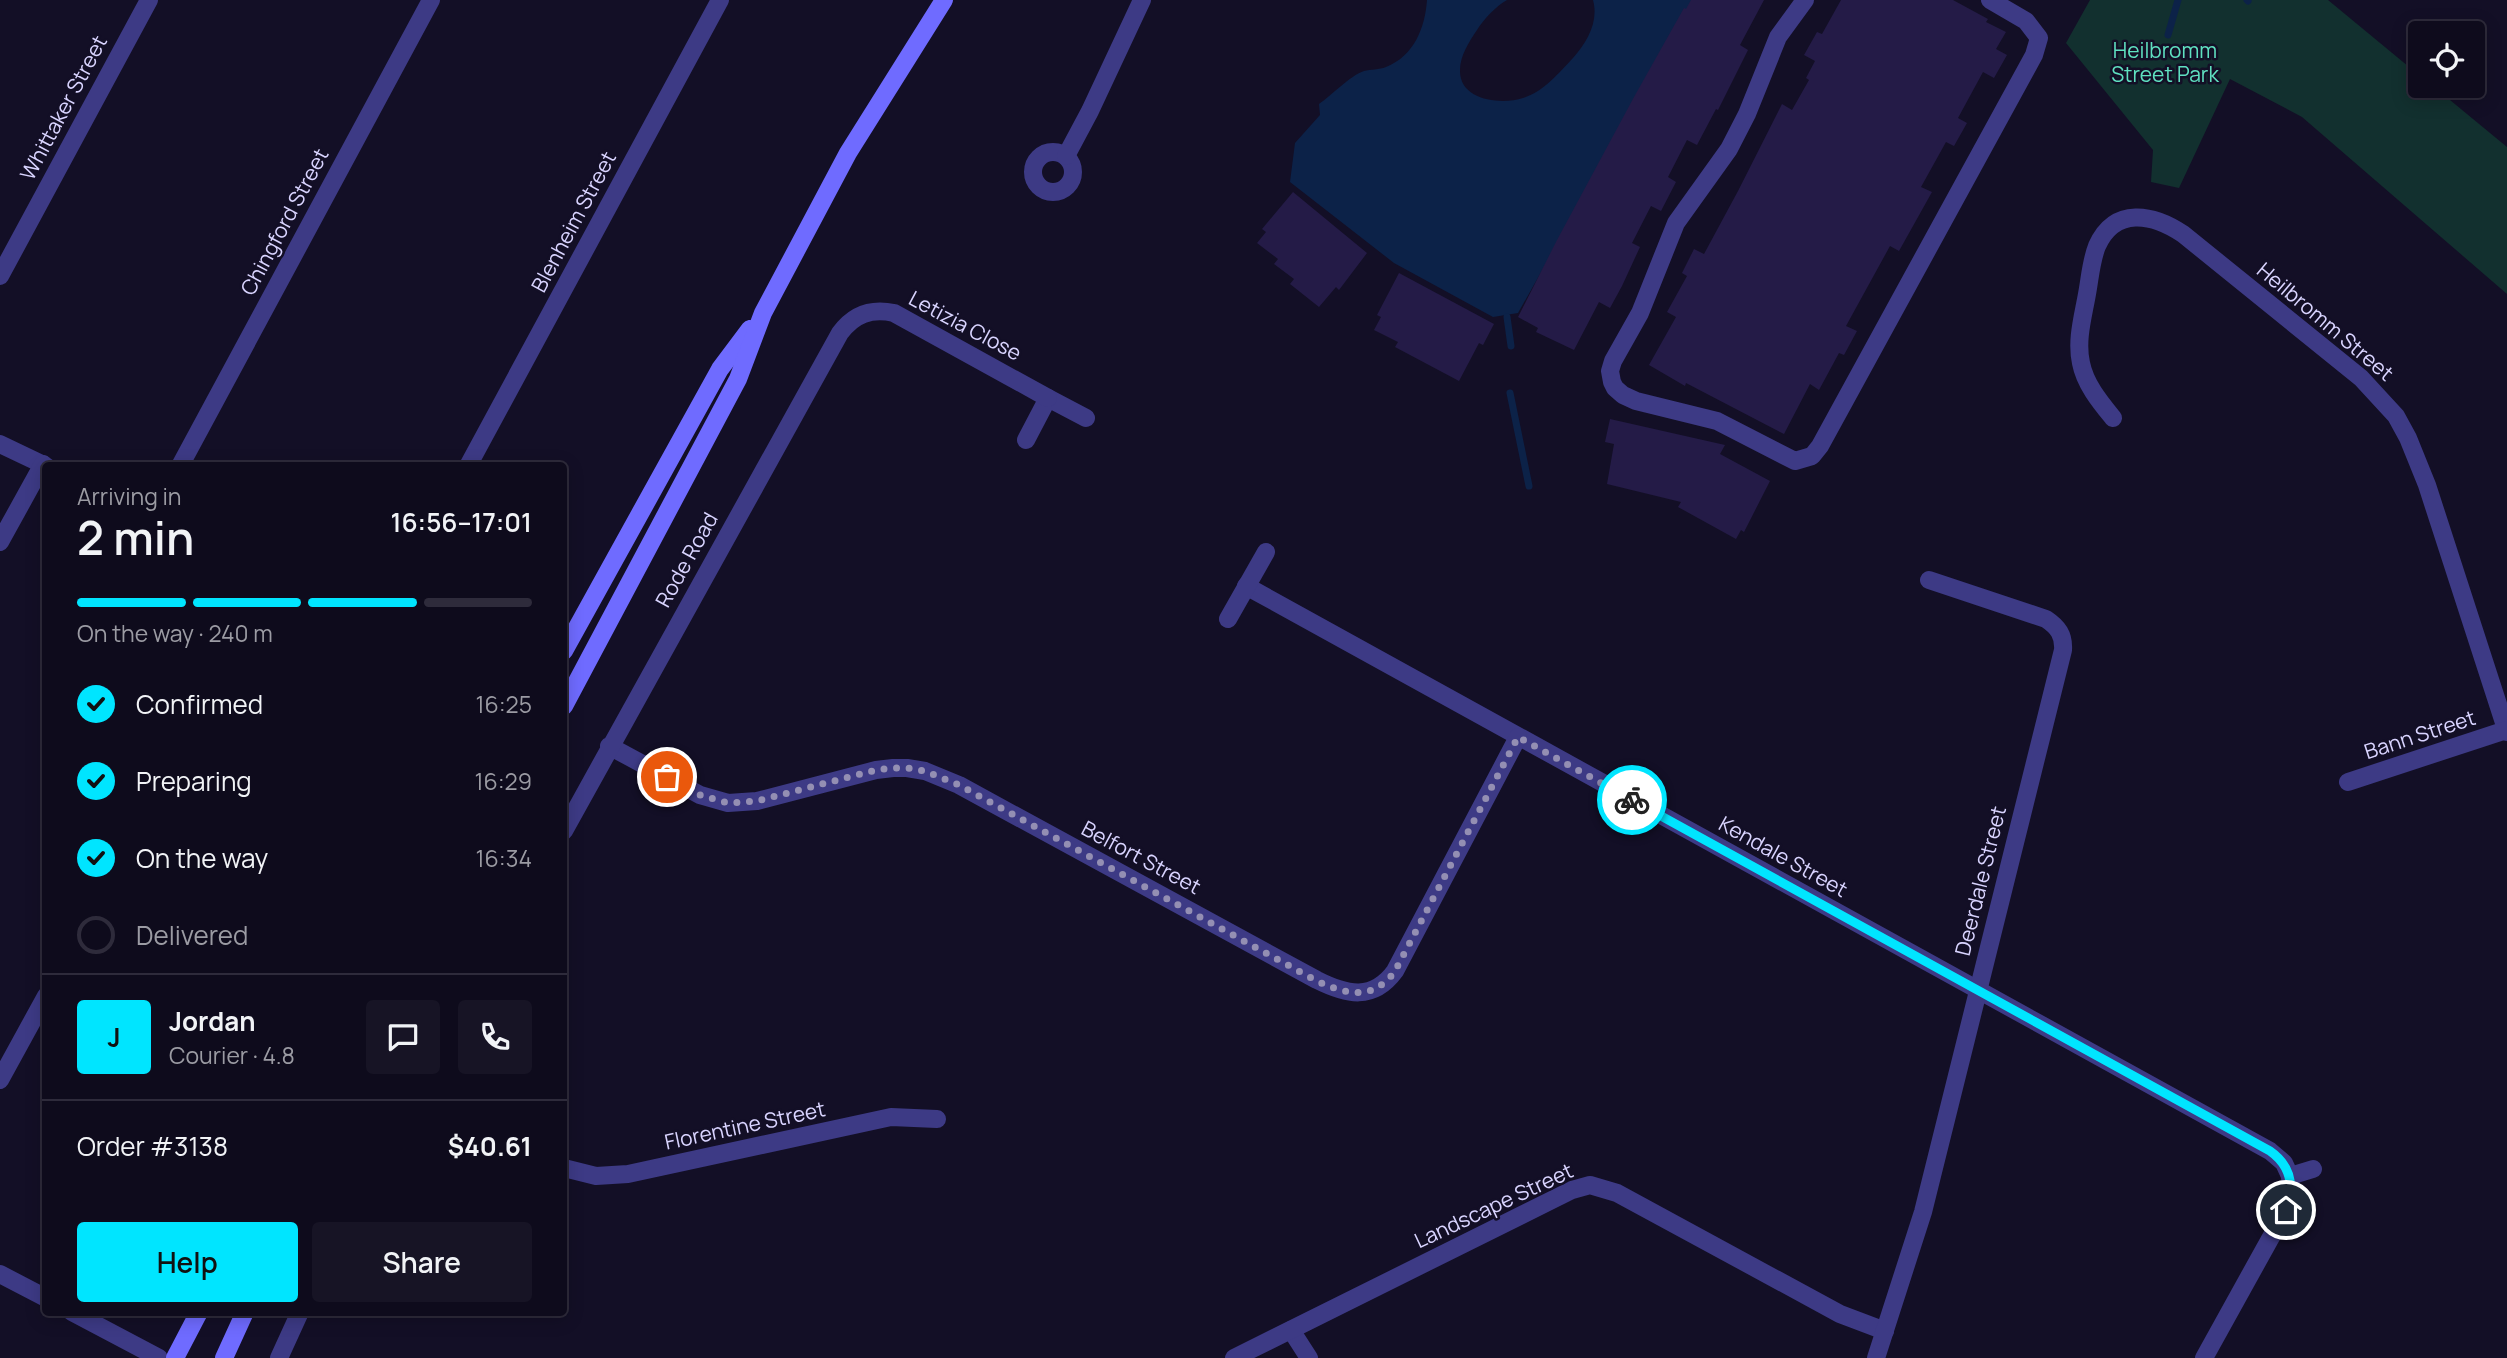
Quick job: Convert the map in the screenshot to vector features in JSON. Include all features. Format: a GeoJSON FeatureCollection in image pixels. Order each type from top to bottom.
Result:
{"type":"FeatureCollection","features":[{"type":"Feature","properties":{"kind":"main road","name":"Rode Road"},"geometry":{"type":"LineString","coordinates":[[567,700],[738,379],[763,313],[863,127],[944,0]]}},
{"type":"Feature","properties":{"kind":"main road","name":"Rode Road"},"geometry":{"type":"LineString","coordinates":[[567,646],[720,369],[763,313]]}},
{"type":"Feature","properties":{"kind":"main road"},"geometry":{"type":"LineString","coordinates":[[175,1358],[197,1316]]}},
{"type":"Feature","properties":{"kind":"main road"},"geometry":{"type":"LineString","coordinates":[[224,1358],[243,1316]]}},
{"type":"Feature","properties":{"kind":"street","name":"Whittaker Street"},"geometry":{"type":"LineString","coordinates":[[0,276],[149,0]]}},
{"type":"Feature","properties":{"kind":"street","name":"Chingford Street"},"geometry":{"type":"LineString","coordinates":[[182,462],[431,0]]}},
{"type":"Feature","properties":{"kind":"street","name":"Blenheim Street"},"geometry":{"type":"LineString","coordinates":[[470,462],[720,0]]}},
{"type":"Feature","properties":{"kind":"street"},"geometry":{"type":"LineString","coordinates":[[1066,156],[1142,0]]}},
{"type":"Feature","properties":{"kind":"street"},"geometry":{"type":"LineString","coordinates":[[1805,0],[1778,37],[1747,114],[1729,149],[1676,223],[1648,295],[1610,371],[1615,388],[1629,398],[1717,421],[1795,461],[1812,456],[1820,446],[2034,55],[2039,38],[2031,25],[1990,0]]}},
{"type":"Feature","properties":{"kind":"street","name":"Heilbromm Street"},"geometry":{"type":"LineString","coordinates":[[2113,418],[2099,400],[2081,366],[2078,347],[2081,327],[2093,258],[2102,238],[2121,221],[2145,216],[2168,224],[2183,234],[2361,378],[2396,416],[2427,485],[2507,731]]}},
{"type":"Feature","properties":{"kind":"street","name":"Letizia Close"},"geometry":{"type":"LineString","coordinates":[[857,316],[877,310],[903,317],[1086,418]]}},
{"type":"Feature","properties":{"kind":"street","name":"Rode Road"},"geometry":{"type":"LineString","coordinates":[[567,825],[840,333],[857,316]]}},
{"type":"Feature","properties":{"kind":"street"},"geometry":{"type":"LineString","coordinates":[[1026,440],[1048,398]]}},
{"type":"Feature","properties":{"kind":"street"},"geometry":{"type":"LineString","coordinates":[[0,444],[42,464]]}},
{"type":"Feature","properties":{"kind":"street"},"geometry":{"type":"LineString","coordinates":[[0,542],[42,468]]}},
{"type":"Feature","properties":{"kind":"street"},"geometry":{"type":"LineString","coordinates":[[1228,619],[1266,552]]}},
{"type":"Feature","properties":{"kind":"street","name":"Deerdale Street"},"geometry":{"type":"LineString","coordinates":[[1876,1358],[1923,1212],[1977,989],[2063,657],[2063,643],[2058,629],[2039,616],[1929,580]]}},
{"type":"Feature","properties":{"kind":"street","name":"Kendale Street"},"geometry":{"type":"LineString","coordinates":[[1246,586],[2270,1151],[2284,1163],[2290,1176]]}},
{"type":"Feature","properties":{"kind":"street","name":"Bann Street"},"geometry":{"type":"LineString","coordinates":[[2348,782],[2507,731]]}},
{"type":"Feature","properties":{"kind":"street","name":"Belfort Street"},"geometry":{"type":"LineString","coordinates":[[609,746],[700,795],[728,803],[757,801],[876,770],[907,768],[925,771],[959,785],[1317,981],[1339,990],[1360,993],[1385,983],[1395,971],[1518,737]]}},
{"type":"Feature","properties":{"kind":"street"},"geometry":{"type":"LineString","coordinates":[[0,1080],[42,1003]]}},
{"type":"Feature","properties":{"kind":"street","name":"Florentine Street"},"geometry":{"type":"LineString","coordinates":[[567,1169],[596,1176],[628,1174],[891,1117],[937,1119]]}},
{"type":"Feature","properties":{"kind":"street"},"geometry":{"type":"LineString","coordinates":[[2204,1358],[2286,1210],[2291,1191],[2290,1176],[2313,1169]]}},
{"type":"Feature","properties":{"kind":"street","name":"Landscape Street"},"geometry":{"type":"LineString","coordinates":[[1234,1358],[1572,1190],[1590,1185],[1617,1193],[1840,1314],[1885,1331]]}},
{"type":"Feature","properties":{"kind":"street"},"geometry":{"type":"LineString","coordinates":[[0,1273],[42,1296]]}},
{"type":"Feature","properties":{"kind":"street"},"geometry":{"type":"LineString","coordinates":[[80,1316],[159,1358]]}},
{"type":"Feature","properties":{"kind":"street"},"geometry":{"type":"LineString","coordinates":[[279,1358],[298,1316]]}},
{"type":"Feature","properties":{"kind":"street"},"geometry":{"type":"LineString","coordinates":[[1292,1329],[1309,1358]]}},
{"type":"Feature","properties":{"kind":"green space","name":"Heilbromm Street Park"},"geometry":{"type":"Polygon","coordinates":[[[2090,0],[2328,0],[2408,66],[2408,98],[2448,98],[2507,147],[2507,294],[2302,117],[2230,79],[2179,188],[2151,182],[2153,150],[2066,43],[2090,0]]]}},
{"type":"Feature","properties":{"kind":"water"},"geometry":{"type":"Polygon","coordinates":[[[1427,0],[1507,0],[1490,13],[1477,30],[1463,54],[1460,65],[1466,88],[1483,98],[1504,101],[1523,98],[1537,91],[1573,58],[1593,24],[1593,0],[1695,0],[1518,313],[1493,317],[1394,263],[1290,182],[1295,143],[1320,115],[1319,104],[1359,73],[1381,69],[1404,56],[1421,31],[1427,0]]]}},
{"type":"Feature","properties":{"kind":"building"},"geometry":{"type":"Polygon","coordinates":[[[1691,0],[1764,0],[1740,45],[1748,50],[1718,110],[1716,109],[1697,145],[1687,140],[1668,177],[1676,182],[1661,211],[1651,206],[1632,243],[1640,247],[1622,286],[1610,308],[1599,302],[1574,350],[1536,332],[1538,328],[1518,317],[1634,97],[1691,0]]]}},
{"type":"Feature","properties":{"kind":"building"},"geometry":{"type":"Polygon","coordinates":[[[1841,0],[1953,0],[2006,32],[1996,49],[2007,55],[1994,78],[1983,72],[1958,118],[1967,123],[1954,146],[1946,142],[1921,187],[1932,192],[1899,251],[1890,246],[1846,326],[1857,331],[1844,355],[1839,353],[1819,390],[1810,384],[1784,434],[1686,383],[1685,386],[1649,365],[1676,317],[1667,312],[1687,276],[1682,273],[1694,249],[1704,254],[1782,104],[1792,110],[1809,80],[1806,78],[1815,61],[1804,55],[1817,32],[1822,34],[1841,0]]]}},
{"type":"Feature","properties":{"kind":"building"},"geometry":{"type":"Polygon","coordinates":[[[1293,192],[1367,253],[1339,290],[1336,287],[1319,307],[1290,284],[1294,279],[1274,264],[1278,259],[1257,243],[1266,232],[1262,229],[1293,192]]]}},
{"type":"Feature","properties":{"kind":"building"},"geometry":{"type":"Polygon","coordinates":[[[1399,273],[1494,324],[1483,345],[1479,343],[1459,381],[1395,347],[1398,342],[1374,330],[1381,317],[1377,315],[1399,273]]]}},
{"type":"Feature","properties":{"kind":"building"},"geometry":{"type":"Polygon","coordinates":[[[1610,419],[1725,445],[1720,454],[1770,481],[1744,532],[1741,530],[1736,539],[1678,507],[1681,502],[1607,484],[1614,444],[1605,442],[1610,419]]]}},
{"type":"Feature","properties":{"kind":"waterway"},"geometry":{"type":"LineString","coordinates":[[2168,35],[2178,0]]}},
{"type":"Feature","properties":{"kind":"waterway"},"geometry":{"type":"LineString","coordinates":[[1507,317],[1511,346]]}},
{"type":"Feature","properties":{"kind":"waterway"},"geometry":{"type":"LineString","coordinates":[[1510,393],[1529,486]]}},
{"type":"Feature","properties":{"kind":"way so far"},"geometry":{"type":"LineString","coordinates":[[667,777],[714,800],[741,803],[876,770],[907,768],[925,771],[959,785],[1317,981],[1350,993],[1378,987],[1395,971],[1518,737],[1632,800]]}},
{"type":"Feature","properties":{"kind":"route"},"geometry":{"type":"LineString","coordinates":[[1632,800],[2270,1151],[2288,1170],[2291,1191],[2286,1210]]}}]}
